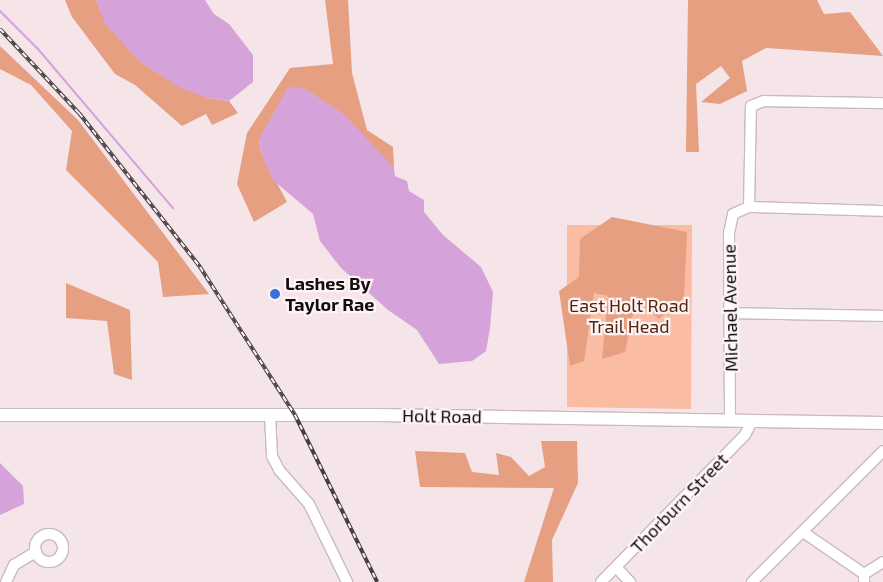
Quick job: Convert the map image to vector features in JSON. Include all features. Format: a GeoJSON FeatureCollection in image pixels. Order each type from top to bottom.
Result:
{"type":"FeatureCollection","features":[{"type":"Feature","properties":{"kind":"main road","name":"Holt Road"},"geometry":{"type":"LineString","coordinates":[[0,415],[270,415],[883,423]]}},
{"type":"Feature","properties":{"kind":"street"},"geometry":{"type":"LineString","coordinates":[[883,103],[764,101],[751,106],[749,206],[883,211]]}},
{"type":"Feature","properties":{"kind":"street","name":"Michael Avenue"},"geometry":{"type":"LineString","coordinates":[[730,421],[730,223],[733,214],[749,206]]}},
{"type":"Feature","properties":{"kind":"street"},"geometry":{"type":"LineString","coordinates":[[731,313],[883,316]]}},
{"type":"Feature","properties":{"kind":"street"},"geometry":{"type":"LineString","coordinates":[[270,415],[272,456],[279,470],[309,504],[346,582]]}},
{"type":"Feature","properties":{"kind":"street","name":"Thorburn Street"},"geometry":{"type":"LineString","coordinates":[[601,582],[745,435],[752,421]]}},
{"type":"Feature","properties":{"kind":"street"},"geometry":{"type":"LineString","coordinates":[[752,582],[883,451]]}},
{"type":"Feature","properties":{"kind":"street"},"geometry":{"type":"LineString","coordinates":[[802,532],[864,578],[883,562]]}},
{"type":"Feature","properties":{"kind":"street"},"geometry":{"type":"LineString","coordinates":[[6,582],[14,565],[36,552]]}},
{"type":"Feature","properties":{"kind":"street"},"geometry":{"type":"LineString","coordinates":[[616,567],[630,582]]}},
{"type":"Feature","properties":{"kind":"green space"},"geometry":{"type":"Polygon","coordinates":[[[65,0],[96,0],[107,25],[207,98],[229,101],[238,113],[212,125],[206,114],[182,126],[135,85],[115,74],[72,17],[65,0]]]}},
{"type":"Feature","properties":{"kind":"green space"},"geometry":{"type":"Polygon","coordinates":[[[325,0],[348,0],[352,73],[367,130],[393,147],[394,168],[370,145],[259,139],[261,153],[287,202],[254,222],[237,184],[247,133],[290,68],[333,64],[325,0]]]}},
{"type":"Feature","properties":{"kind":"green space"},"geometry":{"type":"Polygon","coordinates":[[[688,0],[817,0],[824,14],[850,12],[883,56],[766,48],[742,61],[747,91],[720,104],[701,102],[730,78],[721,66],[696,84],[699,152],[686,152],[688,0]]]}},
{"type":"Feature","properties":{"kind":"green space"},"geometry":{"type":"Polygon","coordinates":[[[0,46],[78,120],[209,294],[163,297],[158,262],[66,170],[72,131],[31,85],[0,69],[0,46]]]}},
{"type":"Feature","properties":{"kind":"green space"},"geometry":{"type":"Polygon","coordinates":[[[612,217],[687,232],[684,297],[659,319],[636,300],[625,352],[602,359],[608,296],[594,293],[584,361],[570,366],[559,291],[579,277],[580,239],[612,217]]]}},
{"type":"Feature","properties":{"kind":"green space","name":"East Holt Road Trail Head"},"geometry":{"type":"Polygon","coordinates":[[[567,225],[692,225],[691,409],[567,407],[567,225]]]}},
{"type":"Feature","properties":{"kind":"green space"},"geometry":{"type":"Polygon","coordinates":[[[66,283],[130,310],[132,380],[114,374],[107,321],[66,318],[66,283]]]}},
{"type":"Feature","properties":{"kind":"green space"},"geometry":{"type":"Polygon","coordinates":[[[541,441],[577,441],[578,483],[552,540],[553,582],[524,582],[554,488],[420,487],[415,451],[465,453],[472,472],[499,475],[496,453],[511,457],[529,476],[545,467],[541,441]]]}},
{"type":"Feature","properties":{"kind":"shaded area"},"geometry":{"type":"Polygon","coordinates":[[[96,0],[205,0],[214,14],[229,24],[253,55],[253,82],[229,101],[207,98],[179,87],[140,62],[106,25],[96,0]]]}},
{"type":"Feature","properties":{"kind":"shaded area"},"geometry":{"type":"Polygon","coordinates":[[[288,87],[304,88],[345,115],[394,168],[395,176],[407,181],[409,191],[424,200],[424,212],[443,235],[481,267],[493,292],[490,328],[486,351],[472,361],[439,364],[417,330],[388,310],[341,268],[320,241],[313,214],[273,180],[261,153],[259,139],[288,87]]]}},
{"type":"Feature","properties":{"kind":"shaded area"},"geometry":{"type":"Polygon","coordinates":[[[0,463],[23,486],[24,504],[0,515],[0,463]]]}},
{"type":"Feature","properties":{"kind":"waterway"},"geometry":{"type":"LineString","coordinates":[[0,11],[38,49],[173,208]]}},
{"type":"Feature","properties":{"kind":"railway"},"geometry":{"type":"LineString","coordinates":[[0,29],[79,113],[200,267],[295,415],[377,582]]}},
{"type":"Feature","properties":{"kind":"place","name":"Lashes By Taylor Rae"},"geometry":{"type":"Point","coordinates":[275,294]}}]}
